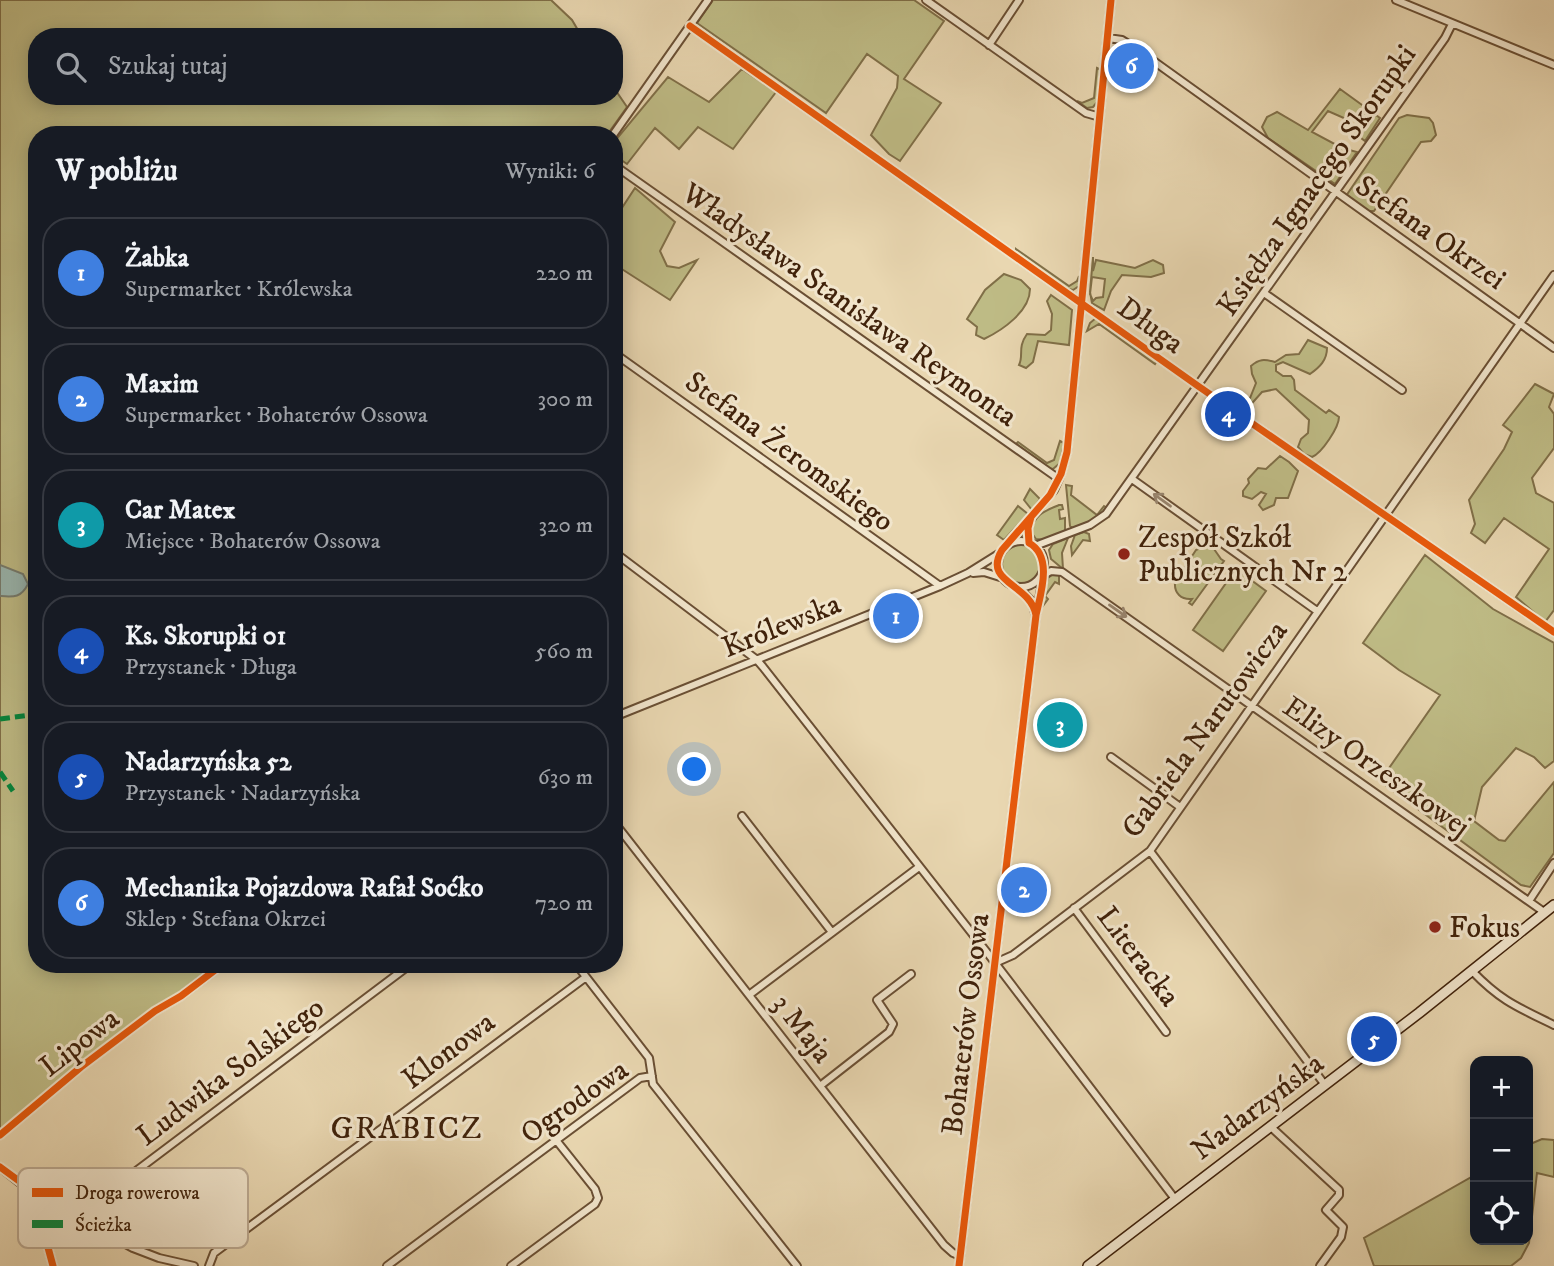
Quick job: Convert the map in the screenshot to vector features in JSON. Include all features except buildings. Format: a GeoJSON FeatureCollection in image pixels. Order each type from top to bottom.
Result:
{"type":"FeatureCollection","features":[{"type":"Feature","properties":{"kind":"main road","name":"Nadarzyńska"},"geometry":{"type":"LineString","coordinates":[[1088,1266],[1271,1127],[1554,905]]}},
{"type":"Feature","properties":{"kind":"street"},"geometry":{"type":"LineString","coordinates":[[619,126],[708,0]]}},
{"type":"Feature","properties":{"kind":"street"},"geometry":{"type":"LineString","coordinates":[[926,0],[1086,113],[1100,117]]}},
{"type":"Feature","properties":{"kind":"street"},"geometry":{"type":"LineString","coordinates":[[989,45],[1019,0]]}},
{"type":"Feature","properties":{"kind":"street"},"geometry":{"type":"LineString","coordinates":[[1002,578],[997,569],[1000,553],[1046,501],[1059,480],[1068,443],[1111,0]]}},
{"type":"Feature","properties":{"kind":"street"},"geometry":{"type":"LineString","coordinates":[[1396,0],[1554,65]]}},
{"type":"Feature","properties":{"kind":"street","name":"Księdza Ignacego Skorupki"},"geometry":{"type":"LineString","coordinates":[[1032,544],[1048,542],[1101,519],[1336,193],[1445,38],[1452,23]]}},
{"type":"Feature","properties":{"kind":"street","name":"Długa"},"geometry":{"type":"LineString","coordinates":[[690,26],[1198,386],[1554,632]]}},
{"type":"Feature","properties":{"kind":"street","name":"Stefana Okrzei"},"geometry":{"type":"LineString","coordinates":[[1108,37],[1122,40],[1141,52],[1554,348]]}},
{"type":"Feature","properties":{"kind":"street","name":"Władysława Stanisława Reymonta"},"geometry":{"type":"LineString","coordinates":[[623,171],[1059,480]]}},
{"type":"Feature","properties":{"kind":"street","name":"Gabriela Narutowicza"},"geometry":{"type":"LineString","coordinates":[[995,963],[1013,955],[1150,851],[1554,275]]}},
{"type":"Feature","properties":{"kind":"street"},"geometry":{"type":"LineString","coordinates":[[1264,293],[1402,390]]}},
{"type":"Feature","properties":{"kind":"street","name":"Stefana Żeromskiego"},"geometry":{"type":"LineString","coordinates":[[623,359],[940,586]]}},
{"type":"Feature","properties":{"kind":"street"},"geometry":{"type":"LineString","coordinates":[[1132,479],[1317,611]]}},
{"type":"Feature","properties":{"kind":"street"},"geometry":{"type":"LineString","coordinates":[[1018,587],[1031,586],[1041,577],[1044,569],[1042,556],[1032,544],[1028,528],[1031,517]]}},
{"type":"Feature","properties":{"kind":"street"},"geometry":{"type":"LineString","coordinates":[[1010,543],[1020,541],[1032,544]]}},
{"type":"Feature","properties":{"kind":"street"},"geometry":{"type":"LineString","coordinates":[[1042,556],[1048,542]]}},
{"type":"Feature","properties":{"kind":"street","name":"Królewska"},"geometry":{"type":"LineString","coordinates":[[623,713],[940,586],[968,573],[1000,553]]}},
{"type":"Feature","properties":{"kind":"street"},"geometry":{"type":"LineString","coordinates":[[623,559],[757,660],[995,963],[1175,1199]]}},
{"type":"Feature","properties":{"kind":"street","name":"Elizy Orzeszkowej"},"geometry":{"type":"LineString","coordinates":[[1041,577],[1052,571],[1062,572],[1545,912]]}},
{"type":"Feature","properties":{"kind":"street"},"geometry":{"type":"LineString","coordinates":[[968,573],[984,572],[1018,587],[1032,601],[1036,615]]}},
{"type":"Feature","properties":{"kind":"street","name":"Bohaterów Ossowa"},"geometry":{"type":"LineString","coordinates":[[959,1266],[1041,577]]}},
{"type":"Feature","properties":{"kind":"street"},"geometry":{"type":"LineString","coordinates":[[1111,757],[1180,807]]}},
{"type":"Feature","properties":{"kind":"street"},"geometry":{"type":"LineString","coordinates":[[742,816],[831,931]]}},
{"type":"Feature","properties":{"kind":"street","name":"3 Maja"},"geometry":{"type":"LineString","coordinates":[[623,834],[944,1245],[953,1254],[960,1256]]}},
{"type":"Feature","properties":{"kind":"street"},"geometry":{"type":"LineString","coordinates":[[1150,851],[1325,1085]]}},
{"type":"Feature","properties":{"kind":"street"},"geometry":{"type":"LineString","coordinates":[[1529,901],[1554,863]]}},
{"type":"Feature","properties":{"kind":"street"},"geometry":{"type":"LineString","coordinates":[[749,995],[919,867]]}},
{"type":"Feature","properties":{"kind":"street","name":"Literacka"},"geometry":{"type":"LineString","coordinates":[[1074,908],[1166,1032]]}},
{"type":"Feature","properties":{"kind":"street"},"geometry":{"type":"LineString","coordinates":[[1472,971],[1506,1001],[1554,1025]]}},
{"type":"Feature","properties":{"kind":"street","name":"Lipowa"},"geometry":{"type":"LineString","coordinates":[[0,1135],[81,1067],[211,973]]}},
{"type":"Feature","properties":{"kind":"street","name":"Ludwika Solskiego"},"geometry":{"type":"LineString","coordinates":[[140,1168],[399,973]]}},
{"type":"Feature","properties":{"kind":"street"},"geometry":{"type":"LineString","coordinates":[[583,973],[649,1058],[653,1084],[797,1266]]}},
{"type":"Feature","properties":{"kind":"street"},"geometry":{"type":"LineString","coordinates":[[820,1086],[889,1032],[893,1024],[877,1000],[911,974]]}},
{"type":"Feature","properties":{"kind":"street","name":"Klonowa"},"geometry":{"type":"LineString","coordinates":[[248,1228],[586,977]]}},
{"type":"Feature","properties":{"kind":"street","name":"Ogrodowa"},"geometry":{"type":"LineString","coordinates":[[387,1266],[640,1078],[652,1076]]}},
{"type":"Feature","properties":{"kind":"street"},"geometry":{"type":"LineString","coordinates":[[1271,1127],[1339,1190],[1339,1195],[1325,1210],[1343,1227],[1341,1237],[1320,1266]]}},
{"type":"Feature","properties":{"kind":"street"},"geometry":{"type":"LineString","coordinates":[[511,1266],[595,1204],[598,1198],[595,1189],[556,1140]]}},
{"type":"Feature","properties":{"kind":"street"},"geometry":{"type":"LineString","coordinates":[[0,1167],[18,1180]]}},
{"type":"Feature","properties":{"kind":"street"},"geometry":{"type":"LineString","coordinates":[[48,1248],[53,1266]]}},
{"type":"Feature","properties":{"kind":"street"},"geometry":{"type":"LineString","coordinates":[[135,1248],[193,1266]]}},
{"type":"Feature","properties":{"kind":"street","name":"Klonowa"},"geometry":{"type":"LineString","coordinates":[[209,1266],[214,1253],[221,1248]]}},
{"type":"Feature","properties":{"kind":"shaded area"},"geometry":{"type":"Polygon","coordinates":[[[0,0],[551,0],[577,28],[28,28],[28,105],[623,105],[623,101],[627,107],[613,126],[28,126],[28,973],[204,973],[0,1130],[0,0]]]}},
{"type":"Feature","properties":{"kind":"shaded area"},"geometry":{"type":"Polygon","coordinates":[[[713,0],[914,0],[944,21],[904,79],[941,103],[900,161],[889,154],[871,135],[897,88],[898,76],[867,54],[826,113],[697,23],[713,0]]]}},
{"type":"Feature","properties":{"kind":"shaded area"},"geometry":{"type":"Polygon","coordinates":[[[1097,68],[1101,70],[1098,101],[1093,107],[1087,108],[1077,101],[1082,103],[1094,98],[1097,68]]]}},
{"type":"Feature","properties":{"kind":"shaded area"},"geometry":{"type":"Polygon","coordinates":[[[742,69],[776,92],[733,149],[698,127],[679,149],[655,128],[627,164],[623,161],[623,131],[668,77],[709,102],[742,69]]]}},
{"type":"Feature","properties":{"kind":"shaded area"},"geometry":{"type":"Polygon","coordinates":[[[1340,89],[1380,118],[1365,141],[1357,135],[1365,124],[1351,113],[1346,119],[1328,111],[1312,132],[1342,148],[1357,152],[1335,184],[1268,138],[1262,127],[1267,117],[1277,112],[1308,130],[1340,89]]]}},
{"type":"Feature","properties":{"kind":"shaded area"},"geometry":{"type":"Polygon","coordinates":[[[1407,115],[1429,118],[1436,135],[1431,141],[1421,142],[1374,211],[1368,211],[1346,196],[1399,118],[1407,115]]]}},
{"type":"Feature","properties":{"kind":"shaded area"},"geometry":{"type":"Polygon","coordinates":[[[635,188],[675,222],[660,251],[667,266],[679,268],[697,260],[670,300],[623,270],[623,206],[635,188]]]}},
{"type":"Feature","properties":{"kind":"shaded area"},"geometry":{"type":"Polygon","coordinates":[[[1016,249],[1069,286],[1077,281],[1079,276],[1079,286],[1073,290],[1065,288],[1016,253],[1016,249]]]}},
{"type":"Feature","properties":{"kind":"shaded area"},"geometry":{"type":"Polygon","coordinates":[[[1093,257],[1093,271],[1096,260],[1135,268],[1153,260],[1163,265],[1164,273],[1151,277],[1122,275],[1111,291],[1104,310],[1092,303],[1091,295],[1093,301],[1103,297],[1105,279],[1092,277],[1090,293],[1093,257]]]}},
{"type":"Feature","properties":{"kind":"shaded area"},"geometry":{"type":"Polygon","coordinates":[[[1004,274],[1021,280],[1030,289],[1029,297],[1014,319],[984,339],[976,335],[977,327],[967,319],[985,290],[1004,274]]]}},
{"type":"Feature","properties":{"kind":"shaded area"},"geometry":{"type":"Polygon","coordinates":[[[1051,295],[1072,310],[1069,345],[1038,341],[1033,362],[1026,368],[1019,365],[1022,343],[1027,334],[1045,335],[1051,330],[1052,314],[1047,301],[1051,295]]]}},
{"type":"Feature","properties":{"kind":"shaded area"},"geometry":{"type":"Polygon","coordinates":[[[1096,318],[1157,361],[1155,364],[1099,324],[1087,331],[1096,318]]]}},
{"type":"Feature","properties":{"kind":"shaded area"},"geometry":{"type":"Polygon","coordinates":[[[1308,340],[1327,348],[1324,360],[1317,369],[1310,374],[1283,362],[1276,365],[1276,371],[1283,376],[1291,376],[1295,390],[1326,413],[1329,410],[1339,417],[1329,439],[1312,457],[1304,454],[1298,447],[1301,439],[1308,433],[1309,420],[1276,389],[1262,392],[1247,409],[1239,404],[1250,398],[1256,383],[1251,366],[1259,361],[1275,362],[1286,355],[1299,354],[1308,340]]]}},
{"type":"Feature","properties":{"kind":"shaded area"},"geometry":{"type":"Polygon","coordinates":[[[1535,384],[1554,394],[1549,407],[1554,414],[1554,448],[1532,478],[1536,493],[1554,503],[1554,610],[1545,622],[1516,597],[1549,549],[1504,518],[1485,543],[1471,533],[1475,524],[1469,500],[1504,449],[1512,432],[1503,425],[1535,384]]]}},
{"type":"Feature","properties":{"kind":"shaded area"},"geometry":{"type":"Polygon","coordinates":[[[1060,441],[1064,443],[1060,463],[1053,469],[1016,444],[1018,442],[1047,463],[1054,460],[1060,441]]]}},
{"type":"Feature","properties":{"kind":"shaded area"},"geometry":{"type":"Polygon","coordinates":[[[1280,456],[1298,471],[1288,498],[1276,498],[1274,505],[1263,510],[1259,505],[1266,494],[1261,492],[1252,499],[1243,496],[1243,491],[1249,483],[1248,479],[1258,468],[1266,469],[1280,456]]]}},
{"type":"Feature","properties":{"kind":"shaded area"},"geometry":{"type":"Polygon","coordinates":[[[1066,485],[1072,486],[1071,495],[1097,515],[1104,506],[1107,508],[1096,519],[1073,528],[1070,526],[1066,485]]]}},
{"type":"Feature","properties":{"kind":"shaded area"},"geometry":{"type":"Polygon","coordinates":[[[1030,489],[1040,499],[1032,510],[1024,500],[1030,489]]]}},
{"type":"Feature","properties":{"kind":"shaded area"},"geometry":{"type":"Polygon","coordinates":[[[1062,505],[1063,509],[1059,510],[1060,519],[1065,518],[1065,531],[1045,540],[1036,539],[1031,532],[1035,521],[1041,514],[1062,505]]]}},
{"type":"Feature","properties":{"kind":"shaded area"},"geometry":{"type":"Polygon","coordinates":[[[1018,506],[1028,514],[1004,540],[997,535],[1018,506]]]}},
{"type":"Feature","properties":{"kind":"shaded area"},"geometry":{"type":"Polygon","coordinates":[[[1084,532],[1089,534],[1090,541],[1083,540],[1072,555],[1071,546],[1075,535],[1084,532]]]}},
{"type":"Feature","properties":{"kind":"shaded area"},"geometry":{"type":"Polygon","coordinates":[[[1068,538],[1062,553],[1063,569],[1051,559],[1049,550],[1053,544],[1068,538]]]}},
{"type":"Feature","properties":{"kind":"shaded area"},"geometry":{"type":"Polygon","coordinates":[[[1020,544],[1034,550],[1040,564],[1034,578],[1020,584],[1006,578],[1000,564],[1006,550],[1020,544]]]}},
{"type":"Feature","properties":{"kind":"shaded area"},"geometry":{"type":"Polygon","coordinates":[[[1204,546],[1214,549],[1224,561],[1192,605],[1189,603],[1192,599],[1182,597],[1177,592],[1175,582],[1196,550],[1204,546]]]}},
{"type":"Feature","properties":{"kind":"shaded area"},"geometry":{"type":"Polygon","coordinates":[[[1425,555],[1493,609],[1554,643],[1554,761],[1545,768],[1534,757],[1516,748],[1482,787],[1474,821],[1499,840],[1505,841],[1554,782],[1554,853],[1530,887],[1521,885],[1380,781],[1440,695],[1399,670],[1363,643],[1425,555]]]}},
{"type":"Feature","properties":{"kind":"shaded area"},"geometry":{"type":"Polygon","coordinates":[[[1236,569],[1266,591],[1223,651],[1193,630],[1236,569]]]}},
{"type":"Feature","properties":{"kind":"shaded area"},"geometry":{"type":"Polygon","coordinates":[[[1053,574],[1059,575],[1059,584],[1055,582],[1045,596],[1048,599],[1040,610],[1048,578],[1053,574]]]}},
{"type":"Feature","properties":{"kind":"shaded area"},"geometry":{"type":"Polygon","coordinates":[[[1542,1139],[1554,1140],[1554,1177],[1537,1173],[1533,1208],[1533,1182],[1533,1143],[1542,1139]]]}},
{"type":"Feature","properties":{"kind":"shaded area"},"geometry":{"type":"Polygon","coordinates":[[[1470,1178],[1470,1245],[1528,1245],[1521,1258],[1511,1266],[1374,1266],[1364,1238],[1470,1178]]]}},
{"type":"Feature","properties":{"kind":"water"},"geometry":{"type":"Polygon","coordinates":[[[0,565],[23,574],[28,584],[20,594],[0,596],[0,565]]]}},
{"type":"Feature","properties":{"kind":"marked path"},"geometry":{"type":"LineString","coordinates":[[0,719],[28,715]]}},
{"type":"Feature","properties":{"kind":"marked path"},"geometry":{"type":"LineString","coordinates":[[0,772],[13,791]]}},
{"type":"Feature","properties":{"kind":"cycle path"},"geometry":{"type":"LineString","coordinates":[[1036,615],[1025,596],[1002,577],[997,561],[1002,550],[1050,495],[1061,474],[1067,452],[1111,0]]}},
{"type":"Feature","properties":{"kind":"cycle path"},"geometry":{"type":"LineString","coordinates":[[690,26],[1198,386],[1554,632]]}},
{"type":"Feature","properties":{"kind":"cycle path"},"geometry":{"type":"LineString","coordinates":[[959,1266],[1036,615],[1043,576],[1041,557],[1029,543],[1028,528],[1031,517]]}},
{"type":"Feature","properties":{"kind":"cycle path"},"geometry":{"type":"LineString","coordinates":[[0,1135],[81,1067],[211,973]]}},
{"type":"Feature","properties":{"kind":"cycle path"},"geometry":{"type":"LineString","coordinates":[[0,1167],[18,1180]]}},
{"type":"Feature","properties":{"kind":"cycle path"},"geometry":{"type":"LineString","coordinates":[[48,1248],[53,1266]]}},
{"type":"Feature","properties":{"kind":"place","name":"Mechanika Pojazdowa Rafał Soćko"},"geometry":{"type":"Point","coordinates":[1131,66]}},
{"type":"Feature","properties":{"kind":"place","name":"Ks. Skorupki 01"},"geometry":{"type":"Point","coordinates":[1228,414]}},
{"type":"Feature","properties":{"kind":"place","name":"Zespół Szkół Publicznych Nr 2"},"geometry":{"type":"Point","coordinates":[1124,554]}},
{"type":"Feature","properties":{"kind":"place","name":"Żabka"},"geometry":{"type":"Point","coordinates":[896,616]}},
{"type":"Feature","properties":{"kind":"place","name":"Car Matex"},"geometry":{"type":"Point","coordinates":[1060,725]}},
{"type":"Feature","properties":{"kind":"place","name":"Maxim"},"geometry":{"type":"Point","coordinates":[1024,890]}},
{"type":"Feature","properties":{"kind":"place","name":"Fokus"},"geometry":{"type":"Point","coordinates":[1435,927]}},
{"type":"Feature","properties":{"kind":"place","name":"Nadarzyńska 52"},"geometry":{"type":"Point","coordinates":[1374,1039]}},
{"type":"Feature","properties":{"kind":"district","name":"GRABICZ"},"geometry":{"type":"Point","coordinates":[407,1127]}}]}
